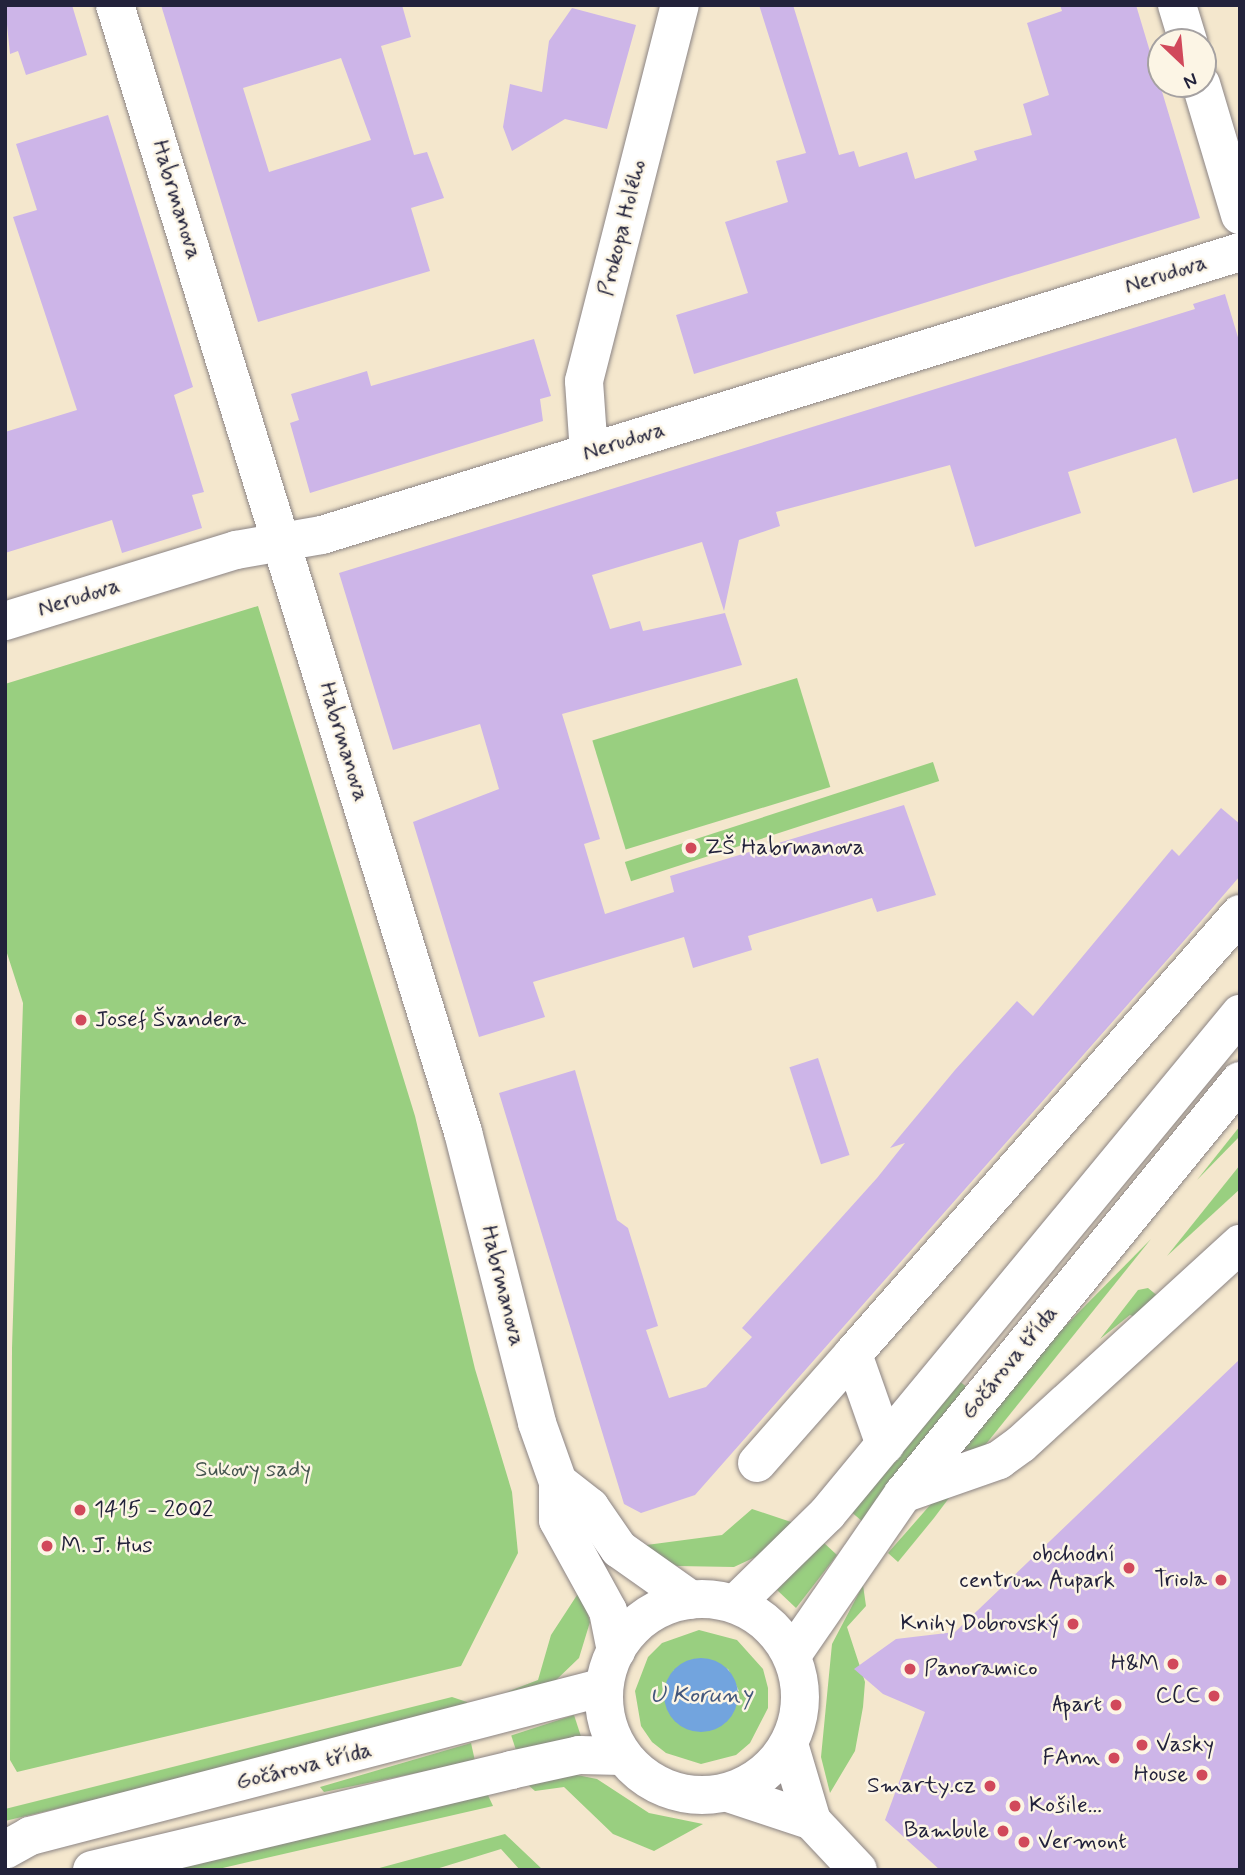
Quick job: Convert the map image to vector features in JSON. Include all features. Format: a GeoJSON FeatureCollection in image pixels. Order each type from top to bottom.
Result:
{"type":"FeatureCollection","features":[{"type":"Feature","properties":{"kind":"street","name":"Habrmanova"},"geometry":{"type":"LineString","coordinates":[[115,5],[463,1132],[558,1482],[558,1520],[608,1611],[616,1651]]}},
{"type":"Feature","properties":{"kind":"street","name":"Prokopa Holého"},"geometry":{"type":"LineString","coordinates":[[589,453],[584,381],[680,5]]}},
{"type":"Feature","properties":{"kind":"street"},"geometry":{"type":"LineString","coordinates":[[1177,5],[1184,28]]}},
{"type":"Feature","properties":{"kind":"street"},"geometry":{"type":"LineString","coordinates":[[1205,98],[1240,215]]}},
{"type":"Feature","properties":{"kind":"street","name":"Nerudova"},"geometry":{"type":"LineString","coordinates":[[5,621],[236,550],[282,542],[589,453],[1240,252]]}},
{"type":"Feature","properties":{"kind":"street"},"geometry":{"type":"LineString","coordinates":[[757,1463],[1240,914]]}},
{"type":"Feature","properties":{"kind":"street","name":"Gočárova třída"},"geometry":{"type":"LineString","coordinates":[[735,1604],[815,1527],[1240,1014]]}},
{"type":"Feature","properties":{"kind":"street","name":"Gočárova třída"},"geometry":{"type":"LineString","coordinates":[[792,1655],[903,1494],[1240,1081]]}},
{"type":"Feature","properties":{"kind":"street"},"geometry":{"type":"LineString","coordinates":[[1186,1147],[1240,1101]]}},
{"type":"Feature","properties":{"kind":"street"},"geometry":{"type":"LineString","coordinates":[[903,1494],[999,1460],[1021,1444],[1240,1244]]}},
{"type":"Feature","properties":{"kind":"street"},"geometry":{"type":"LineString","coordinates":[[853,1354],[885,1445]]}},
{"type":"Feature","properties":{"kind":"street"},"geometry":{"type":"LineString","coordinates":[[558,1482],[590,1507],[619,1549],[691,1600]]}},
{"type":"Feature","properties":{"kind":"street"},"geometry":{"type":"LineString","coordinates":[[728,1793],[774,1766],[789,1744],[801,1700],[792,1655],[768,1623],[735,1604],[691,1600],[647,1616],[616,1651],[604,1687],[604,1711],[622,1756],[662,1787],[695,1796],[728,1793],[812,1821]]}},
{"type":"Feature","properties":{"kind":"street","name":"Gočárova třída"},"geometry":{"type":"LineString","coordinates":[[5,1850],[30,1836],[604,1687]]}},
{"type":"Feature","properties":{"kind":"street"},"geometry":{"type":"LineString","coordinates":[[789,1744],[812,1821],[858,1870]]}},
{"type":"Feature","properties":{"kind":"street","name":"Gočárova třída"},"geometry":{"type":"LineString","coordinates":[[92,1870],[579,1755],[622,1756]]}},
{"type":"Feature","properties":{"kind":"green space","name":"Sukovy sady"},"geometry":{"type":"Polygon","coordinates":[[[258,606],[415,1116],[475,1369],[512,1492],[518,1553],[461,1666],[17,1772],[10,1760],[12,1348],[23,1003],[5,947],[5,684],[258,606]]]}},
{"type":"Feature","properties":{"kind":"green space"},"geometry":{"type":"Polygon","coordinates":[[[797,678],[830,787],[626,850],[592,741],[797,678]]]}},
{"type":"Feature","properties":{"kind":"green space"},"geometry":{"type":"Polygon","coordinates":[[[933,762],[939,781],[631,881],[625,862],[933,762]]]}},
{"type":"Feature","properties":{"kind":"green space"},"geometry":{"type":"Polygon","coordinates":[[[1240,1126],[1240,1136],[1197,1180],[1240,1126]]]}},
{"type":"Feature","properties":{"kind":"green space"},"geometry":{"type":"Polygon","coordinates":[[[1240,1165],[1240,1189],[1167,1256],[1240,1165]]]}},
{"type":"Feature","properties":{"kind":"green space"},"geometry":{"type":"Polygon","coordinates":[[[1151,1239],[982,1449],[959,1451],[1001,1391],[1151,1239]]]}},
{"type":"Feature","properties":{"kind":"green space"},"geometry":{"type":"Polygon","coordinates":[[[1148,1288],[1159,1297],[1141,1319],[1130,1315],[1100,1339],[1138,1290],[1148,1288]]]}},
{"type":"Feature","properties":{"kind":"green space"},"geometry":{"type":"Polygon","coordinates":[[[959,1381],[967,1387],[863,1522],[849,1510],[959,1381]]]}},
{"type":"Feature","properties":{"kind":"green space"},"geometry":{"type":"Polygon","coordinates":[[[961,1482],[898,1562],[888,1553],[938,1496],[961,1482]]]}},
{"type":"Feature","properties":{"kind":"green space"},"geometry":{"type":"Polygon","coordinates":[[[752,1509],[797,1524],[766,1552],[734,1567],[677,1566],[639,1546],[722,1535],[752,1509]]]}},
{"type":"Feature","properties":{"kind":"green space"},"geometry":{"type":"Polygon","coordinates":[[[823,1542],[837,1555],[796,1608],[777,1590],[823,1542]]]}},
{"type":"Feature","properties":{"kind":"green space"},"geometry":{"type":"Polygon","coordinates":[[[863,1585],[866,1606],[847,1627],[865,1682],[863,1707],[855,1751],[830,1793],[821,1757],[832,1644],[863,1585]]]}},
{"type":"Feature","properties":{"kind":"green space"},"geometry":{"type":"Polygon","coordinates":[[[581,1589],[590,1622],[579,1658],[553,1683],[507,1692],[538,1680],[551,1635],[581,1589]]]}},
{"type":"Feature","properties":{"kind":"green space"},"geometry":{"type":"Polygon","coordinates":[[[699,1630],[737,1640],[763,1669],[768,1688],[768,1708],[750,1743],[736,1755],[701,1764],[666,1753],[652,1742],[641,1726],[635,1691],[648,1657],[662,1643],[699,1630]],[[694,1659],[673,1671],[739,1691],[728,1669],[694,1659]]]}},
{"type":"Feature","properties":{"kind":"green space"},"geometry":{"type":"Polygon","coordinates":[[[452,1697],[467,1702],[467,1711],[5,1821],[5,1809],[452,1697]]]}},
{"type":"Feature","properties":{"kind":"green space"},"geometry":{"type":"Polygon","coordinates":[[[574,1715],[581,1737],[518,1757],[511,1735],[574,1715]]]}},
{"type":"Feature","properties":{"kind":"green space"},"geometry":{"type":"Polygon","coordinates":[[[471,1743],[475,1761],[324,1792],[320,1787],[471,1743]]]}},
{"type":"Feature","properties":{"kind":"green space"},"geometry":{"type":"Polygon","coordinates":[[[572,1774],[597,1779],[649,1813],[703,1824],[654,1851],[613,1834],[564,1787],[535,1791],[527,1784],[572,1774]]]}},
{"type":"Feature","properties":{"kind":"green space"},"geometry":{"type":"Polygon","coordinates":[[[486,1791],[493,1806],[214,1870],[161,1870],[486,1791]]]}},
{"type":"Feature","properties":{"kind":"green space"},"geometry":{"type":"Polygon","coordinates":[[[505,1834],[543,1870],[520,1870],[501,1849],[433,1870],[372,1870],[505,1834]]]}},
{"type":"Feature","properties":{"kind":"water","name":"U Koruny"},"geometry":{"type":"Polygon","coordinates":[[[701,1658],[722,1664],[732,1674],[738,1695],[732,1716],[722,1726],[701,1732],[680,1726],[670,1716],[664,1695],[670,1674],[680,1664],[701,1658]]]}},
{"type":"Feature","properties":{"kind":"building"},"geometry":{"type":"Polygon","coordinates":[[[5,5],[72,5],[87,55],[26,75],[18,51],[10,54],[5,5]]]}},
{"type":"Feature","properties":{"kind":"building"},"geometry":{"type":"Polygon","coordinates":[[[161,5],[402,5],[411,37],[381,46],[414,155],[427,152],[444,198],[411,208],[430,271],[258,322],[161,5]],[[341,58],[243,88],[269,172],[371,140],[341,58]]]}},
{"type":"Feature","properties":{"kind":"building"},"geometry":{"type":"Polygon","coordinates":[[[759,5],[793,5],[839,155],[854,151],[859,167],[907,152],[915,179],[977,160],[974,151],[1032,135],[1023,104],[1049,95],[1027,23],[1062,11],[1060,5],[1136,5],[1147,42],[1147,98],[1164,98],[1200,218],[694,374],[676,315],[748,293],[725,222],[788,202],[776,161],[806,153],[759,5]]]}},
{"type":"Feature","properties":{"kind":"building"},"geometry":{"type":"Polygon","coordinates":[[[572,8],[636,25],[607,129],[565,119],[512,151],[503,127],[510,84],[542,92],[549,41],[572,8]]]}},
{"type":"Feature","properties":{"kind":"building"},"geometry":{"type":"Polygon","coordinates":[[[108,115],[193,387],[174,395],[204,492],[192,495],[202,528],[122,553],[112,520],[5,553],[5,432],[77,410],[13,217],[37,210],[16,144],[108,115]]]}},
{"type":"Feature","properties":{"kind":"building"},"geometry":{"type":"Polygon","coordinates":[[[1225,294],[1240,344],[1240,478],[1193,493],[1176,438],[1068,472],[1081,513],[975,547],[950,465],[776,512],[780,526],[739,540],[724,611],[702,542],[592,575],[610,629],[640,621],[643,631],[725,613],[742,665],[562,714],[600,839],[584,844],[605,914],[674,892],[670,876],[904,805],[936,895],[877,912],[872,898],[748,936],[752,950],[693,968],[684,937],[533,982],[545,1017],[479,1037],[413,822],[499,789],[480,724],[393,750],[339,573],[1195,309],[1193,304],[1225,294]]]}},
{"type":"Feature","properties":{"kind":"building"},"geometry":{"type":"Polygon","coordinates":[[[534,339],[551,396],[540,399],[543,421],[310,493],[290,423],[299,420],[291,394],[367,371],[371,386],[534,339]]]}},
{"type":"Feature","properties":{"kind":"building"},"geometry":{"type":"Polygon","coordinates":[[[1221,808],[1240,824],[1240,876],[695,1495],[641,1513],[624,1504],[499,1093],[575,1070],[617,1220],[628,1228],[658,1326],[646,1330],[669,1398],[706,1387],[752,1337],[742,1328],[877,1178],[905,1143],[890,1148],[955,1070],[1017,1001],[1033,1016],[1172,849],[1179,856],[1221,808]]]}},
{"type":"Feature","properties":{"kind":"building"},"geometry":{"type":"Polygon","coordinates":[[[818,1058],[850,1155],[821,1164],[789,1067],[818,1058]]]}},
{"type":"Feature","properties":{"kind":"building","name":"obchodní centrum Aupark"},"geometry":{"type":"Polygon","coordinates":[[[1240,1359],[1240,1870],[940,1870],[885,1820],[925,1712],[883,1694],[854,1669],[896,1639],[955,1632],[1240,1359]]]}},
{"type":"Feature","properties":{"kind":"place","name":"ZŠ Habrmanova"},"geometry":{"type":"Point","coordinates":[691,848]}},
{"type":"Feature","properties":{"kind":"place","name":"Josef Švandera"},"geometry":{"type":"Point","coordinates":[81,1020]}},
{"type":"Feature","properties":{"kind":"place","name":"1415 - 2002"},"geometry":{"type":"Point","coordinates":[80,1510]}},
{"type":"Feature","properties":{"kind":"place","name":"M. J. Hus"},"geometry":{"type":"Point","coordinates":[47,1546]}},
{"type":"Feature","properties":{"kind":"place","name":"obchodní centrum Aupark"},"geometry":{"type":"Point","coordinates":[1129,1568]}},
{"type":"Feature","properties":{"kind":"place","name":"Triola"},"geometry":{"type":"Point","coordinates":[1221,1580]}},
{"type":"Feature","properties":{"kind":"place","name":"Knihy Dobrovský"},"geometry":{"type":"Point","coordinates":[1073,1624]}},
{"type":"Feature","properties":{"kind":"place","name":"H&M"},"geometry":{"type":"Point","coordinates":[1173,1664]}},
{"type":"Feature","properties":{"kind":"place","name":"Panoramico"},"geometry":{"type":"Point","coordinates":[910,1669]}},
{"type":"Feature","properties":{"kind":"place","name":"CCC"},"geometry":{"type":"Point","coordinates":[1214,1696]}},
{"type":"Feature","properties":{"kind":"place","name":"Apart"},"geometry":{"type":"Point","coordinates":[1116,1705]}},
{"type":"Feature","properties":{"kind":"place","name":"Vasky"},"geometry":{"type":"Point","coordinates":[1142,1745]}},
{"type":"Feature","properties":{"kind":"place","name":"FAnn"},"geometry":{"type":"Point","coordinates":[1114,1758]}},
{"type":"Feature","properties":{"kind":"place","name":"House"},"geometry":{"type":"Point","coordinates":[1202,1775]}},
{"type":"Feature","properties":{"kind":"place","name":"Smarty.cz"},"geometry":{"type":"Point","coordinates":[990,1786]}},
{"type":"Feature","properties":{"kind":"place","name":"Košile..."},"geometry":{"type":"Point","coordinates":[1015,1806]}},
{"type":"Feature","properties":{"kind":"place","name":"Bambule"},"geometry":{"type":"Point","coordinates":[1003,1831]}},
{"type":"Feature","properties":{"kind":"place","name":"Vermont"},"geometry":{"type":"Point","coordinates":[1024,1842]}}]}
